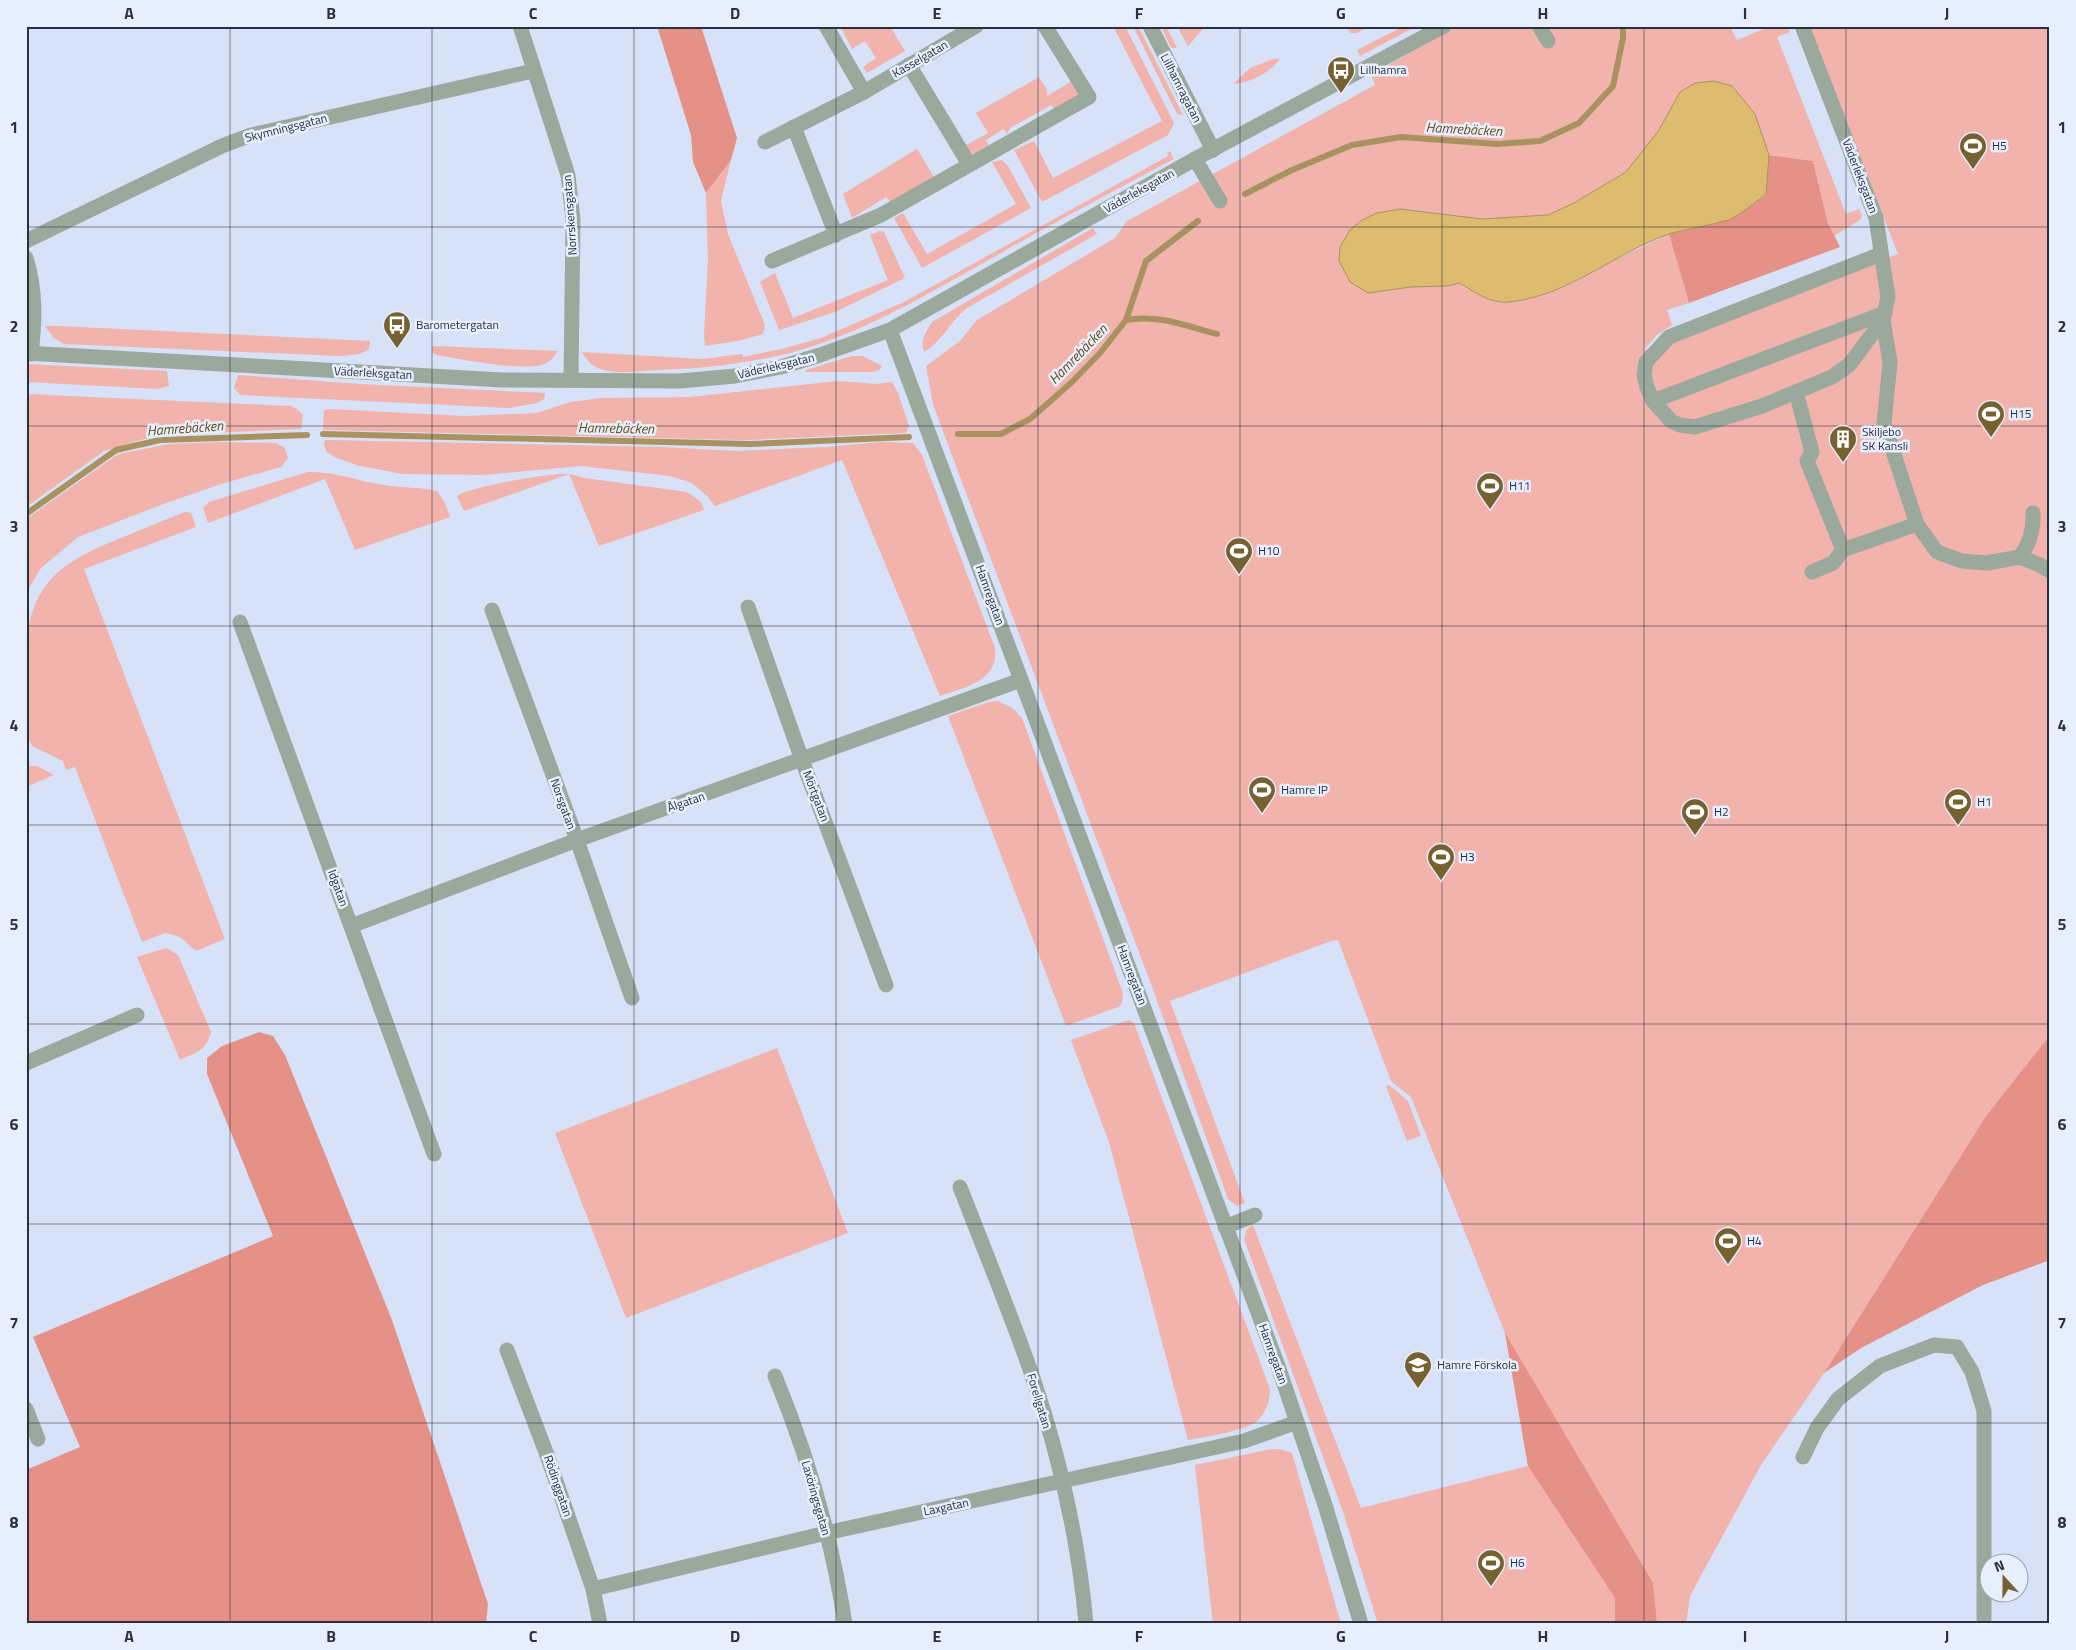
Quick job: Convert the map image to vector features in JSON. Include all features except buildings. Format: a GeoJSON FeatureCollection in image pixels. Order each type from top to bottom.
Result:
{"type":"FeatureCollection","features":[{"type":"Feature","properties":{"kind":"street","name":"Norrskensgatan"},"geometry":{"type":"LineString","coordinates":[[520,26],[568,175],[573,220],[571,380]]}},
{"type":"Feature","properties":{"kind":"street"},"geometry":{"type":"LineString","coordinates":[[826,26],[864,92]]}},
{"type":"Feature","properties":{"kind":"street","name":"Kasselgatan"},"geometry":{"type":"LineString","coordinates":[[765,142],[864,92],[976,26]]}},
{"type":"Feature","properties":{"kind":"street"},"geometry":{"type":"LineString","coordinates":[[772,261],[881,215],[1089,97],[1045,26]]}},
{"type":"Feature","properties":{"kind":"street","name":"Lillhamragatan"},"geometry":{"type":"LineString","coordinates":[[1150,26],[1213,150]]}},
{"type":"Feature","properties":{"kind":"street","name":"Väderleksgatan"},"geometry":{"type":"LineString","coordinates":[[29,354],[502,380],[680,381],[735,376],[781,367],[890,330],[1195,159],[1444,26]]}},
{"type":"Feature","properties":{"kind":"street"},"geometry":{"type":"LineString","coordinates":[[1539,26],[1548,41]]}},
{"type":"Feature","properties":{"kind":"street","name":"Väderleksgatan"},"geometry":{"type":"LineString","coordinates":[[1802,26],[1876,218],[1888,297],[1881,321],[1890,362],[1884,424],[1918,524],[1937,552],[1962,561],[1987,564],[2020,557]]}},
{"type":"Feature","properties":{"kind":"street"},"geometry":{"type":"LineString","coordinates":[[909,65],[968,164]]}},
{"type":"Feature","properties":{"kind":"street","name":"Skymningsgatan"},"geometry":{"type":"LineString","coordinates":[[26,241],[179,166],[251,135],[533,71]]}},
{"type":"Feature","properties":{"kind":"street"},"geometry":{"type":"LineString","coordinates":[[794,127],[836,235]]}},
{"type":"Feature","properties":{"kind":"street"},"geometry":{"type":"LineString","coordinates":[[1195,159],[1220,201]]}},
{"type":"Feature","properties":{"kind":"street"},"geometry":{"type":"LineString","coordinates":[[1881,254],[1669,337],[1646,362],[1644,375],[1654,401],[1671,421],[1680,425],[1695,427],[1762,406],[1832,377],[1849,365],[1881,321]]}},
{"type":"Feature","properties":{"kind":"street"},"geometry":{"type":"LineString","coordinates":[[26,258],[33,278],[34,320],[29,354]]}},
{"type":"Feature","properties":{"kind":"street"},"geometry":{"type":"LineString","coordinates":[[1654,401],[1881,321]]}},
{"type":"Feature","properties":{"kind":"street","name":"Hamregatan"},"geometry":{"type":"LineString","coordinates":[[890,330],[1297,1422],[1326,1505],[1361,1624]]}},
{"type":"Feature","properties":{"kind":"street"},"geometry":{"type":"LineString","coordinates":[[1796,392],[1812,452],[1807,461],[1842,550]]}},
{"type":"Feature","properties":{"kind":"street"},"geometry":{"type":"LineString","coordinates":[[2033,513],[2034,525],[2032,534],[2020,557],[2050,571]]}},
{"type":"Feature","properties":{"kind":"street"},"geometry":{"type":"LineString","coordinates":[[1812,572],[1833,564],[1842,550],[1918,524]]}},
{"type":"Feature","properties":{"kind":"street","name":"Mörtgatan"},"geometry":{"type":"LineString","coordinates":[[748,607],[802,760],[886,985]]}},
{"type":"Feature","properties":{"kind":"street","name":"Norsgatan"},"geometry":{"type":"LineString","coordinates":[[492,610],[577,840],[632,998]]}},
{"type":"Feature","properties":{"kind":"street","name":"Idgatan"},"geometry":{"type":"LineString","coordinates":[[240,622],[434,1154]]}},
{"type":"Feature","properties":{"kind":"street","name":"Ålgatan"},"geometry":{"type":"LineString","coordinates":[[351,926],[577,840],[1021,680]]}},
{"type":"Feature","properties":{"kind":"street"},"geometry":{"type":"LineString","coordinates":[[26,1063],[138,1014]]}},
{"type":"Feature","properties":{"kind":"street","name":"Forellgatan"},"geometry":{"type":"LineString","coordinates":[[960,1187],[1026,1359],[1048,1428],[1062,1482],[1082,1583],[1086,1624]]}},
{"type":"Feature","properties":{"kind":"street"},"geometry":{"type":"LineString","coordinates":[[1225,1226],[1255,1216]]}},
{"type":"Feature","properties":{"kind":"street"},"geometry":{"type":"LineString","coordinates":[[1804,1457],[1816,1428],[1838,1399],[1873,1371],[1912,1352],[1934,1345],[1957,1347],[1972,1372],[1984,1412],[1984,1624]]}},
{"type":"Feature","properties":{"kind":"street","name":"Rödinggatan"},"geometry":{"type":"LineString","coordinates":[[507,1350],[547,1455],[593,1589],[600,1624]]}},
{"type":"Feature","properties":{"kind":"street","name":"Laxöringsgatan"},"geometry":{"type":"LineString","coordinates":[[775,1376],[796,1427],[826,1533],[835,1565],[845,1624]]}},
{"type":"Feature","properties":{"kind":"street"},"geometry":{"type":"LineString","coordinates":[[26,1410],[38,1439]]}},
{"type":"Feature","properties":{"kind":"street","name":"Laxgatan"},"geometry":{"type":"LineString","coordinates":[[593,1589],[826,1533],[1244,1441],[1297,1422]]}},
{"type":"Feature","properties":{"kind":"shaded area"},"geometry":{"type":"Polygon","coordinates":[[[657,26],[701,26],[737,138],[731,160],[706,193],[693,162],[691,135],[657,26]]]}},
{"type":"Feature","properties":{"kind":"shaded area"},"geometry":{"type":"Polygon","coordinates":[[[840,26],[890,26],[905,51],[867,73],[863,67],[876,58],[865,41],[852,49],[840,26]]]}},
{"type":"Feature","properties":{"kind":"shaded area"},"geometry":{"type":"Polygon","coordinates":[[[1113,26],[1125,26],[1174,123],[1168,135],[1042,202],[1014,150],[1034,141],[1053,178],[1162,121],[1113,26]]]}},
{"type":"Feature","properties":{"kind":"shaded area"},"geometry":{"type":"Polygon","coordinates":[[[1133,26],[1138,26],[1183,115],[1177,114],[1133,26]]]}},
{"type":"Feature","properties":{"kind":"shaded area"},"geometry":{"type":"Polygon","coordinates":[[[1161,26],[1166,26],[1177,48],[1171,48],[1161,26]]]}},
{"type":"Feature","properties":{"kind":"shaded area"},"geometry":{"type":"Polygon","coordinates":[[[1181,26],[1202,26],[1203,29],[1188,46],[1178,28],[1181,26]]]}},
{"type":"Feature","properties":{"kind":"shaded area"},"geometry":{"type":"Polygon","coordinates":[[[1345,26],[1369,26],[1357,33],[1351,33],[1345,26]]]}},
{"type":"Feature","properties":{"kind":"shaded area"},"geometry":{"type":"Polygon","coordinates":[[[1404,26],[1417,26],[1360,56],[1357,50],[1404,26]]]}},
{"type":"Feature","properties":{"kind":"shaded area"},"geometry":{"type":"Polygon","coordinates":[[[1457,26],[1730,26],[1737,40],[1771,26],[1788,26],[1790,32],[1777,37],[1846,214],[1859,209],[1862,216],[1860,220],[1834,236],[1828,223],[1813,161],[1769,155],[1755,114],[1732,86],[1680,92],[1659,130],[1626,172],[1574,203],[1548,215],[1482,219],[1400,209],[1377,213],[1362,220],[1350,230],[1339,261],[1350,281],[1368,293],[1460,283],[1482,297],[1540,296],[1575,282],[1608,263],[1669,234],[1689,303],[1667,310],[1672,325],[1657,335],[1643,351],[1898,254],[1809,26],[2050,26],[2050,1035],[1986,1116],[1824,1373],[1761,1465],[1690,1596],[1686,1624],[1378,1624],[1343,1512],[1244,1239],[1247,1229],[1253,1225],[1361,1508],[1528,1466],[1505,1333],[1411,1097],[1391,1081],[1338,940],[1170,1001],[1245,1203],[1237,1206],[1228,1199],[1154,992],[933,404],[926,366],[960,341],[977,320],[1115,238],[1127,221],[1375,85],[1371,75],[1457,26]]]}},
{"type":"Feature","properties":{"kind":"shaded area"},"geometry":{"type":"Polygon","coordinates":[[[1273,59],[1280,59],[1265,73],[1253,79],[1233,84],[1250,68],[1273,59]]]}},
{"type":"Feature","properties":{"kind":"shaded area"},"geometry":{"type":"Polygon","coordinates":[[[1039,77],[1047,90],[1047,96],[1074,80],[1081,93],[1054,109],[1051,105],[1010,128],[1007,134],[1003,129],[986,140],[989,146],[975,154],[971,153],[966,145],[988,133],[976,113],[1039,77]]]}},
{"type":"Feature","properties":{"kind":"shaded area"},"geometry":{"type":"Polygon","coordinates":[[[1714,81],[1732,86],[1755,114],[1769,155],[1766,194],[1733,218],[1669,234],[1649,242],[1552,292],[1509,302],[1489,299],[1460,283],[1368,293],[1350,282],[1339,261],[1340,247],[1350,230],[1362,220],[1377,213],[1400,209],[1482,219],[1548,215],[1574,203],[1626,172],[1659,130],[1680,92],[1695,83],[1714,81]]]}},
{"type":"Feature","properties":{"kind":"shaded area"},"geometry":{"type":"Polygon","coordinates":[[[917,149],[934,177],[890,202],[886,197],[852,218],[843,194],[917,149]]]}},
{"type":"Feature","properties":{"kind":"shaded area"},"geometry":{"type":"Polygon","coordinates":[[[1170,151],[1174,159],[900,309],[847,334],[820,344],[777,356],[726,365],[625,372],[608,371],[594,366],[581,352],[703,359],[742,354],[743,357],[821,338],[904,302],[1168,156],[1167,153],[1170,151]]]}},
{"type":"Feature","properties":{"kind":"shaded area"},"geometry":{"type":"Polygon","coordinates":[[[1769,155],[1813,161],[1828,223],[1840,247],[1689,303],[1669,234],[1730,219],[1766,195],[1769,155]]]}},
{"type":"Feature","properties":{"kind":"shaded area"},"geometry":{"type":"Polygon","coordinates":[[[731,160],[721,201],[728,234],[765,325],[763,334],[738,341],[705,346],[708,258],[706,193],[731,160]]]}},
{"type":"Feature","properties":{"kind":"shaded area"},"geometry":{"type":"Polygon","coordinates":[[[1002,160],[1008,166],[1031,208],[922,268],[894,218],[903,213],[927,254],[1016,204],[992,162],[1002,160]]]}},
{"type":"Feature","properties":{"kind":"shaded area"},"geometry":{"type":"Polygon","coordinates":[[[1093,228],[1097,234],[967,308],[936,343],[924,352],[923,340],[932,322],[1093,228]]]}},
{"type":"Feature","properties":{"kind":"shaded area"},"geometry":{"type":"Polygon","coordinates":[[[880,231],[884,232],[905,278],[835,312],[779,330],[760,282],[775,273],[793,318],[888,280],[870,235],[880,231]]]}},
{"type":"Feature","properties":{"kind":"shaded area"},"geometry":{"type":"Polygon","coordinates":[[[45,326],[370,341],[369,349],[360,354],[339,356],[64,344],[53,337],[45,326]]]}},
{"type":"Feature","properties":{"kind":"shaded area"},"geometry":{"type":"Polygon","coordinates":[[[432,346],[558,351],[546,363],[522,367],[436,355],[432,352],[432,346]]]}},
{"type":"Feature","properties":{"kind":"shaded area"},"geometry":{"type":"Polygon","coordinates":[[[852,356],[862,356],[882,366],[879,370],[873,372],[806,372],[806,370],[852,356]]]}},
{"type":"Feature","properties":{"kind":"shaded area"},"geometry":{"type":"Polygon","coordinates":[[[26,364],[167,371],[169,386],[158,389],[26,382],[26,364]]]}},
{"type":"Feature","properties":{"kind":"shaded area"},"geometry":{"type":"Polygon","coordinates":[[[238,375],[360,384],[545,393],[544,399],[537,403],[510,408],[240,395],[234,388],[238,375]]]}},
{"type":"Feature","properties":{"kind":"shaded area"},"geometry":{"type":"Polygon","coordinates":[[[837,381],[877,384],[892,382],[898,393],[909,426],[906,433],[745,440],[323,430],[324,410],[329,409],[465,416],[536,413],[571,402],[601,398],[690,397],[837,381]]]}},
{"type":"Feature","properties":{"kind":"shaded area"},"geometry":{"type":"Polygon","coordinates":[[[26,394],[291,406],[303,415],[301,429],[158,435],[104,451],[26,507],[26,394]]]}},
{"type":"Feature","properties":{"kind":"shaded area"},"geometry":{"type":"Polygon","coordinates":[[[325,440],[661,447],[737,451],[883,442],[913,443],[922,455],[995,648],[995,659],[992,668],[986,675],[969,686],[940,696],[842,460],[715,506],[692,483],[670,476],[581,466],[483,475],[403,474],[360,466],[334,457],[326,451],[325,440]]]}},
{"type":"Feature","properties":{"kind":"shaded area"},"geometry":{"type":"Polygon","coordinates":[[[219,442],[276,443],[285,448],[288,458],[281,467],[221,484],[78,537],[41,568],[26,593],[26,519],[118,454],[170,444],[219,442]]]}},
{"type":"Feature","properties":{"kind":"shaded area"},"geometry":{"type":"Polygon","coordinates":[[[308,472],[337,475],[384,485],[437,491],[445,503],[450,517],[355,550],[325,479],[208,523],[203,508],[209,502],[308,472]]]}},
{"type":"Feature","properties":{"kind":"shaded area"},"geometry":{"type":"Polygon","coordinates":[[[569,474],[464,511],[457,496],[477,488],[512,481],[548,475],[569,474]]]}},
{"type":"Feature","properties":{"kind":"shaded area"},"geometry":{"type":"Polygon","coordinates":[[[569,474],[585,478],[687,492],[701,502],[704,510],[599,546],[569,474]]]}},
{"type":"Feature","properties":{"kind":"shaded area"},"geometry":{"type":"Polygon","coordinates":[[[185,512],[191,513],[196,527],[84,569],[225,939],[196,951],[180,937],[165,933],[142,942],[75,767],[66,770],[63,761],[32,746],[26,733],[25,673],[27,637],[31,616],[38,599],[47,585],[58,573],[86,554],[185,512]]]}},
{"type":"Feature","properties":{"kind":"shaded area"},"geometry":{"type":"Polygon","coordinates":[[[998,701],[1012,708],[1022,718],[1123,993],[1122,1003],[1118,1007],[1066,1026],[948,716],[989,702],[998,701]]]}},
{"type":"Feature","properties":{"kind":"shaded area"},"geometry":{"type":"Polygon","coordinates":[[[26,766],[37,766],[54,775],[26,787],[26,766]]]}},
{"type":"Feature","properties":{"kind":"shaded area"},"geometry":{"type":"Polygon","coordinates":[[[166,948],[178,955],[211,1032],[203,1047],[196,1053],[180,1060],[137,957],[166,948]]]}},
{"type":"Feature","properties":{"kind":"shaded area"},"geometry":{"type":"Polygon","coordinates":[[[1129,1020],[1134,1023],[1270,1389],[1267,1406],[1257,1421],[1234,1431],[1188,1440],[1109,1142],[1071,1040],[1129,1020]]]}},
{"type":"Feature","properties":{"kind":"shaded area"},"geometry":{"type":"Polygon","coordinates":[[[259,1032],[273,1036],[285,1055],[392,1320],[488,1604],[486,1624],[26,1624],[26,1470],[80,1447],[33,1337],[273,1236],[207,1074],[207,1058],[222,1046],[259,1032]]]}},
{"type":"Feature","properties":{"kind":"shaded area"},"geometry":{"type":"Polygon","coordinates":[[[2050,1035],[2050,1260],[1983,1285],[1861,1348],[1824,1373],[1986,1116],[2050,1035]]]}},
{"type":"Feature","properties":{"kind":"shaded area"},"geometry":{"type":"Polygon","coordinates":[[[777,1048],[848,1233],[626,1318],[555,1133],[777,1048]]]}},
{"type":"Feature","properties":{"kind":"shaded area"},"geometry":{"type":"Polygon","coordinates":[[[1389,1085],[1408,1101],[1421,1136],[1407,1141],[1386,1086],[1389,1085]]]}},
{"type":"Feature","properties":{"kind":"shaded area"},"geometry":{"type":"Polygon","coordinates":[[[1505,1333],[1653,1583],[1657,1624],[1615,1624],[1615,1598],[1528,1466],[1505,1333]]]}},
{"type":"Feature","properties":{"kind":"shaded area"},"geometry":{"type":"Polygon","coordinates":[[[1279,1449],[1292,1453],[1341,1624],[1213,1624],[1195,1465],[1279,1449]]]}},
{"type":"Feature","properties":{"kind":"waterway","name":"Hamrebäcken"},"geometry":{"type":"LineString","coordinates":[[1245,194],[1292,170],[1352,145],[1401,137],[1497,144],[1540,141],[1579,123],[1613,86],[1623,38],[1623,26]]}},
{"type":"Feature","properties":{"kind":"waterway","name":"Hamrebäcken"},"geometry":{"type":"LineString","coordinates":[[958,434],[1001,434],[1030,419],[1072,382],[1100,353],[1126,320],[1146,261],[1198,221]]}},
{"type":"Feature","properties":{"kind":"waterway"},"geometry":{"type":"LineString","coordinates":[[1126,320],[1161,320],[1217,334]]}},
{"type":"Feature","properties":{"kind":"waterway","name":"Hamrebäcken"},"geometry":{"type":"LineString","coordinates":[[323,434],[750,444],[909,437]]}},
{"type":"Feature","properties":{"kind":"waterway","name":"Hamrebäcken"},"geometry":{"type":"LineString","coordinates":[[26,514],[116,450],[160,440],[307,435]]}},
{"type":"Feature","properties":{"kind":"place","name":"Lillhamra"},"geometry":{"type":"Point","coordinates":[1341,94]}},
{"type":"Feature","properties":{"kind":"place","name":"H5"},"geometry":{"type":"Point","coordinates":[1973,170]}},
{"type":"Feature","properties":{"kind":"place","name":"Barometergatan"},"geometry":{"type":"Point","coordinates":[397,349]}},
{"type":"Feature","properties":{"kind":"place","name":"H15"},"geometry":{"type":"Point","coordinates":[1991,438]}},
{"type":"Feature","properties":{"kind":"place","name":"Skiljebo SK Kansli"},"geometry":{"type":"Point","coordinates":[1843,463]}},
{"type":"Feature","properties":{"kind":"place","name":"H11"},"geometry":{"type":"Point","coordinates":[1490,510]}},
{"type":"Feature","properties":{"kind":"place","name":"H10"},"geometry":{"type":"Point","coordinates":[1239,575]}},
{"type":"Feature","properties":{"kind":"place","name":"Hamre IP"},"geometry":{"type":"Point","coordinates":[1262,814]}},
{"type":"Feature","properties":{"kind":"place","name":"H1"},"geometry":{"type":"Point","coordinates":[1958,826]}},
{"type":"Feature","properties":{"kind":"place","name":"H2"},"geometry":{"type":"Point","coordinates":[1695,836]}},
{"type":"Feature","properties":{"kind":"place","name":"H3"},"geometry":{"type":"Point","coordinates":[1441,881]}},
{"type":"Feature","properties":{"kind":"place","name":"H4"},"geometry":{"type":"Point","coordinates":[1728,1265]}},
{"type":"Feature","properties":{"kind":"place","name":"Hamre Förskola"},"geometry":{"type":"Point","coordinates":[1418,1389]}},
{"type":"Feature","properties":{"kind":"place","name":"H6"},"geometry":{"type":"Point","coordinates":[1491,1587]}}]}
